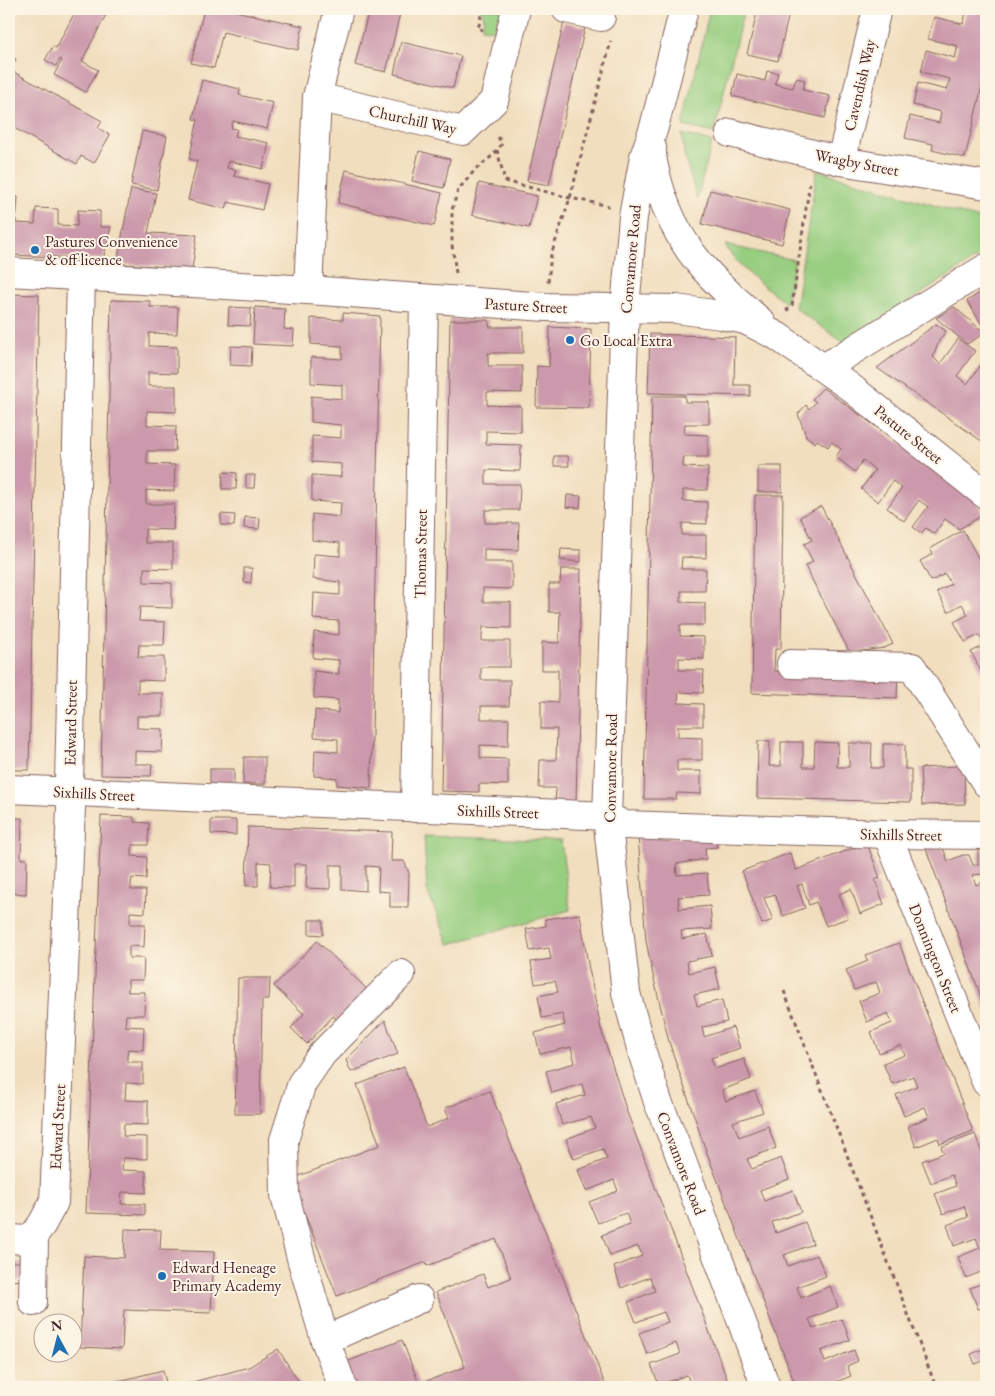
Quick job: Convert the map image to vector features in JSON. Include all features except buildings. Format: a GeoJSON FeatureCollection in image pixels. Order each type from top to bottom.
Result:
{"type":"FeatureCollection","features":[{"type":"Feature","properties":{"kind":"street"},"geometry":{"type":"LineString","coordinates":[[308,290],[317,97],[339,9]]}},
{"type":"Feature","properties":{"kind":"street","name":"Churchill Way"},"geometry":{"type":"LineString","coordinates":[[317,97],[463,131],[494,101],[516,9]]}},
{"type":"Feature","properties":{"kind":"street"},"geometry":{"type":"LineString","coordinates":[[566,9],[606,27]]}},
{"type":"Feature","properties":{"kind":"street","name":"Convamore Road"},"geometry":{"type":"LineString","coordinates":[[684,9],[654,127],[644,157],[634,210],[624,308],[607,816],[626,993],[642,1052],[658,1102],[766,1387]]}},
{"type":"Feature","properties":{"kind":"street","name":"Cavendish Way"},"geometry":{"type":"LineString","coordinates":[[828,158],[877,9]]}},
{"type":"Feature","properties":{"kind":"street","name":"Convamore Road"},"geometry":{"type":"LineString","coordinates":[[654,127],[652,153],[655,169],[670,216],[681,238],[700,266],[771,331]]}},
{"type":"Feature","properties":{"kind":"street","name":"Wragby Street"},"geometry":{"type":"LineString","coordinates":[[730,132],[828,158],[986,185]]}},
{"type":"Feature","properties":{"kind":"street"},"geometry":{"type":"LineString","coordinates":[[824,368],[986,268]]}},
{"type":"Feature","properties":{"kind":"street","name":"Pasture Street"},"geometry":{"type":"LineString","coordinates":[[9,272],[546,307],[676,309],[721,314],[745,320],[771,331],[850,387],[986,495]]}},
{"type":"Feature","properties":{"kind":"street","name":"Edward Street"},"geometry":{"type":"LineString","coordinates":[[27,1234],[54,1202],[72,808],[69,783],[81,277]]}},
{"type":"Feature","properties":{"kind":"street","name":"Thomas Street"},"geometry":{"type":"LineString","coordinates":[[415,808],[424,299]]}},
{"type":"Feature","properties":{"kind":"street"},"geometry":{"type":"LineString","coordinates":[[791,664],[912,667],[986,783]]}},
{"type":"Feature","properties":{"kind":"street","name":"Sixhills Street"},"geometry":{"type":"LineString","coordinates":[[9,789],[607,816],[624,825],[887,834],[986,835]]}},
{"type":"Feature","properties":{"kind":"street","name":"Donnington Street"},"geometry":{"type":"LineString","coordinates":[[887,834],[986,1082]]}},
{"type":"Feature","properties":{"kind":"street"},"geometry":{"type":"LineString","coordinates":[[343,1387],[326,1340],[301,1258],[285,1195],[284,1140],[302,1083],[322,1054],[401,974]]}},
{"type":"Feature","properties":{"kind":"street"},"geometry":{"type":"LineString","coordinates":[[27,1234],[34,1240],[33,1302]]}},
{"type":"Feature","properties":{"kind":"street"},"geometry":{"type":"LineString","coordinates":[[326,1340],[419,1298]]}},
{"type":"Feature","properties":{"kind":"path"},"geometry":{"type":"LineString","coordinates":[[546,307],[551,255],[570,198],[606,27]]}},
{"type":"Feature","properties":{"kind":"path"},"geometry":{"type":"LineString","coordinates":[[458,301],[452,245],[452,210],[458,190],[475,170],[492,156],[502,144],[484,111]]}},
{"type":"Feature","properties":{"kind":"path"},"geometry":{"type":"LineString","coordinates":[[497,150],[505,181],[570,198],[634,210]]}},
{"type":"Feature","properties":{"kind":"path"},"geometry":{"type":"LineString","coordinates":[[771,331],[792,306],[828,158]]}},
{"type":"Feature","properties":{"kind":"path"},"geometry":{"type":"LineString","coordinates":[[784,991],[936,1387]]}},
{"type":"Feature","properties":{"kind":"green space"},"geometry":{"type":"Polygon","coordinates":[[[480,9],[507,9],[502,31],[482,28],[484,16],[480,9]]]}},
{"type":"Feature","properties":{"kind":"green space"},"geometry":{"type":"Polygon","coordinates":[[[710,9],[744,9],[714,133],[683,126],[710,9]]]}},
{"type":"Feature","properties":{"kind":"green space"},"geometry":{"type":"Polygon","coordinates":[[[682,134],[712,142],[697,200],[684,154],[682,134]]]}},
{"type":"Feature","properties":{"kind":"green space"},"geometry":{"type":"Polygon","coordinates":[[[817,170],[986,221],[986,252],[844,343],[795,308],[817,170]]]}},
{"type":"Feature","properties":{"kind":"green space"},"geometry":{"type":"Polygon","coordinates":[[[725,245],[795,260],[786,303],[744,269],[730,254],[725,245]]]}},
{"type":"Feature","properties":{"kind":"green space"},"geometry":{"type":"Polygon","coordinates":[[[424,836],[561,841],[570,910],[449,944],[427,891],[424,836]]]}},
{"type":"Feature","properties":{"kind":"place","name":"Pastures Convenience & off licence"},"geometry":{"type":"Point","coordinates":[35,250]}},
{"type":"Feature","properties":{"kind":"place","name":"Go Local Extra"},"geometry":{"type":"Point","coordinates":[570,340]}},
{"type":"Feature","properties":{"kind":"place","name":"Edward Heneage Primary Academy"},"geometry":{"type":"Point","coordinates":[162,1276]}}]}
